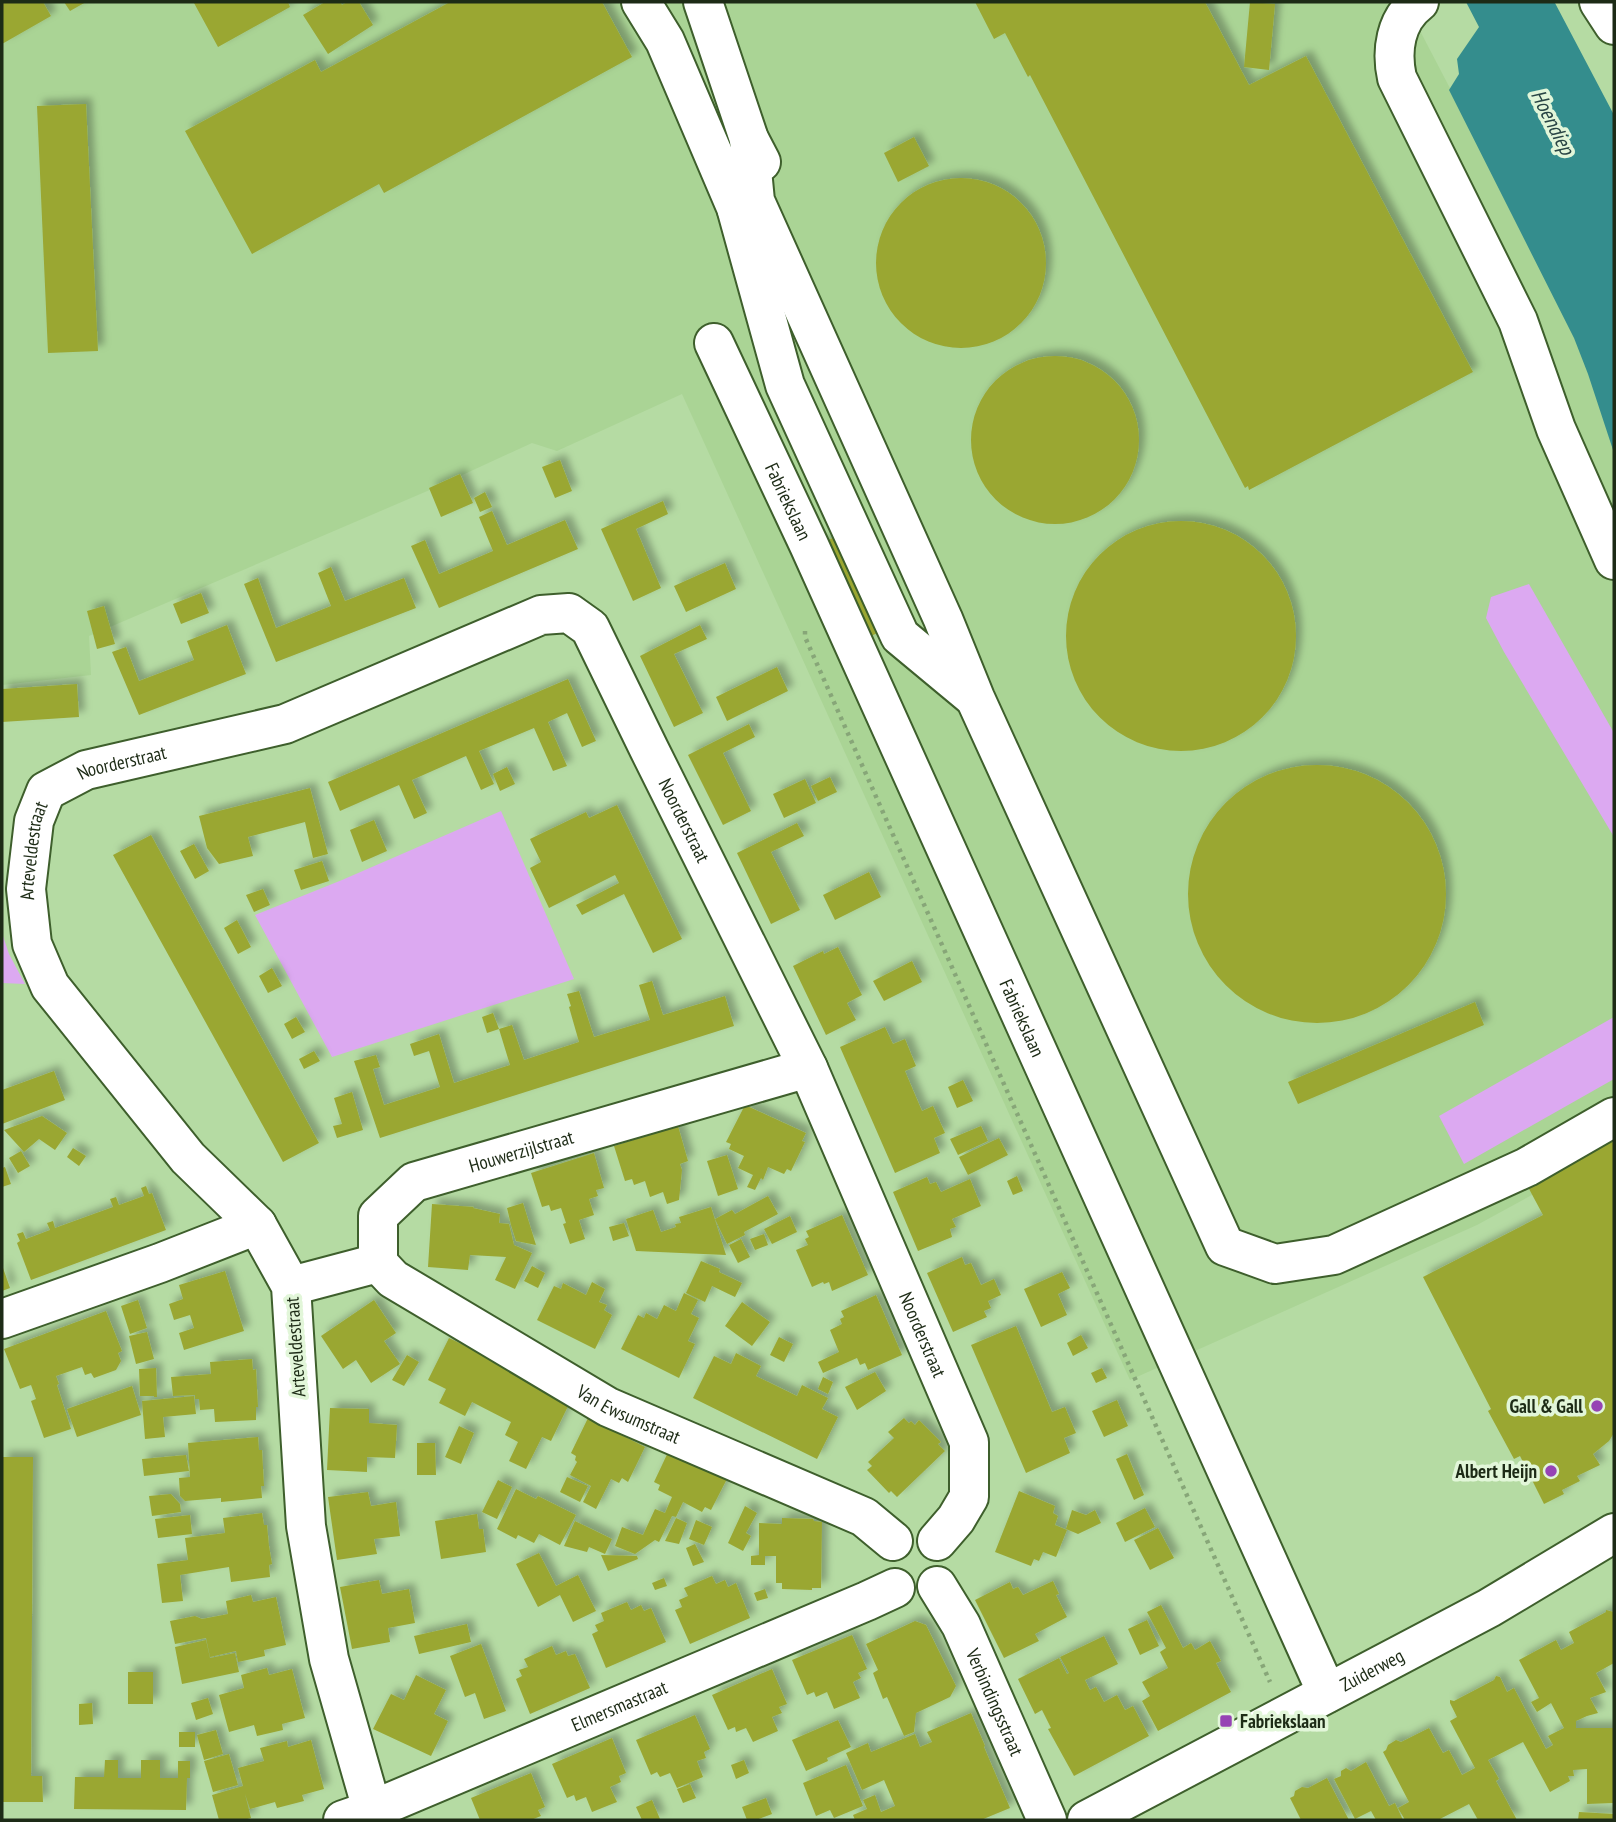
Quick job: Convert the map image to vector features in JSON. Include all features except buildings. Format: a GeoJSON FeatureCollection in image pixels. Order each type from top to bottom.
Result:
{"type":"FeatureCollection","features":[{"type":"Feature","properties":{"kind":"street"},"geometry":{"type":"LineString","coordinates":[[641,2],[665,41],[736,209],[785,385],[900,636],[975,698]]}},
{"type":"Feature","properties":{"kind":"street"},"geometry":{"type":"LineString","coordinates":[[703,2],[748,139],[778,191],[959,611],[975,698],[1225,1246],[1275,1264],[1334,1255],[1527,1167],[1614,1117]]}},
{"type":"Feature","properties":{"kind":"street"},"geometry":{"type":"LineString","coordinates":[[1419,2],[1398,30],[1393,62],[1397,78],[1518,321],[1556,429],[1614,560]]}},
{"type":"Feature","properties":{"kind":"street"},"geometry":{"type":"LineString","coordinates":[[1599,2],[1614,25]]}},
{"type":"Feature","properties":{"kind":"street","name":"Fabriekslaan"},"geometry":{"type":"LineString","coordinates":[[714,343],[815,557],[1327,1693]]}},
{"type":"Feature","properties":{"kind":"street","name":"Noorderstraat"},"geometry":{"type":"LineString","coordinates":[[46,791],[86,770],[285,724],[541,615],[569,613],[590,628],[808,1068],[969,1442],[969,1497],[937,1541]]}},
{"type":"Feature","properties":{"kind":"street","name":"Arteveldestraat"},"geometry":{"type":"LineString","coordinates":[[46,791],[34,821],[26,889],[32,944],[50,986],[188,1158],[257,1225],[291,1286],[306,1526],[329,1659],[363,1817]]}},
{"type":"Feature","properties":{"kind":"street","name":"Houwerzijlstraat"},"geometry":{"type":"LineString","coordinates":[[378,1263],[378,1216],[414,1182],[808,1068]]}},
{"type":"Feature","properties":{"kind":"street"},"geometry":{"type":"LineString","coordinates":[[2,1319],[160,1263],[257,1225]]}},
{"type":"Feature","properties":{"kind":"street"},"geometry":{"type":"LineString","coordinates":[[291,1286],[378,1263]]}},
{"type":"Feature","properties":{"kind":"street","name":"Van Ewsumstraat"},"geometry":{"type":"LineString","coordinates":[[378,1263],[393,1279],[608,1407],[864,1517],[893,1541]]}},
{"type":"Feature","properties":{"kind":"street"},"geometry":{"type":"LineString","coordinates":[[915,1532],[927,1534],[937,1541],[946,1558],[946,1569],[937,1586],[916,1594],[895,1588],[884,1570],[887,1550],[893,1541],[902,1534],[915,1532]]}},
{"type":"Feature","properties":{"kind":"street","name":"Zuiderweg"},"geometry":{"type":"LineString","coordinates":[[1087,1820],[1489,1608],[1614,1532]]}},
{"type":"Feature","properties":{"kind":"street","name":"Verbindingsstraat"},"geometry":{"type":"LineString","coordinates":[[937,1586],[961,1625],[1047,1820]]}},
{"type":"Feature","properties":{"kind":"street","name":"Elmersmastraat"},"geometry":{"type":"LineString","coordinates":[[363,1817],[895,1588]]}},
{"type":"Feature","properties":{"kind":"path"},"geometry":{"type":"LineString","coordinates":[[805,624],[805,637],[810,649],[1285,1715]]}},
{"type":"Feature","properties":{"kind":"shaded area"},"geometry":{"type":"Polygon","coordinates":[[[2,2],[1405,2],[1614,386],[1614,1150],[1477,1225],[1130,1380],[682,394],[557,451],[532,443],[432,489],[89,636],[91,675],[2,685],[2,2]]]}},
{"type":"Feature","properties":{"kind":"shaded area"},"geometry":{"type":"Polygon","coordinates":[[[1529,584],[1614,733],[1614,837],[1486,618],[1491,597],[1529,584]]]}},
{"type":"Feature","properties":{"kind":"shaded area"},"geometry":{"type":"Polygon","coordinates":[[[501,811],[574,979],[332,1057],[255,915],[501,811]]]}},
{"type":"Feature","properties":{"kind":"shaded area"},"geometry":{"type":"Polygon","coordinates":[[[2,933],[9,954],[25,984],[2,983],[2,933]]]}},
{"type":"Feature","properties":{"kind":"shaded area"},"geometry":{"type":"Polygon","coordinates":[[[1614,1017],[1614,1079],[1464,1164],[1439,1116],[1614,1017]]]}},
{"type":"Feature","properties":{"kind":"water","name":"Hoendiep"},"geometry":{"type":"Polygon","coordinates":[[[1466,2],[1555,3],[1614,115],[1614,453],[1574,338],[1449,90],[1459,74],[1457,59],[1479,27],[1466,2]]]}},
{"type":"Feature","properties":{"kind":"place","name":"Gall & Gall"},"geometry":{"type":"Point","coordinates":[1597,1406]}},
{"type":"Feature","properties":{"kind":"place","name":"Albert Heijn"},"geometry":{"type":"Point","coordinates":[1551,1471]}},
{"type":"Feature","properties":{"kind":"place","name":"Fabriekslaan"},"geometry":{"type":"Point","coordinates":[1226,1721]}}]}
